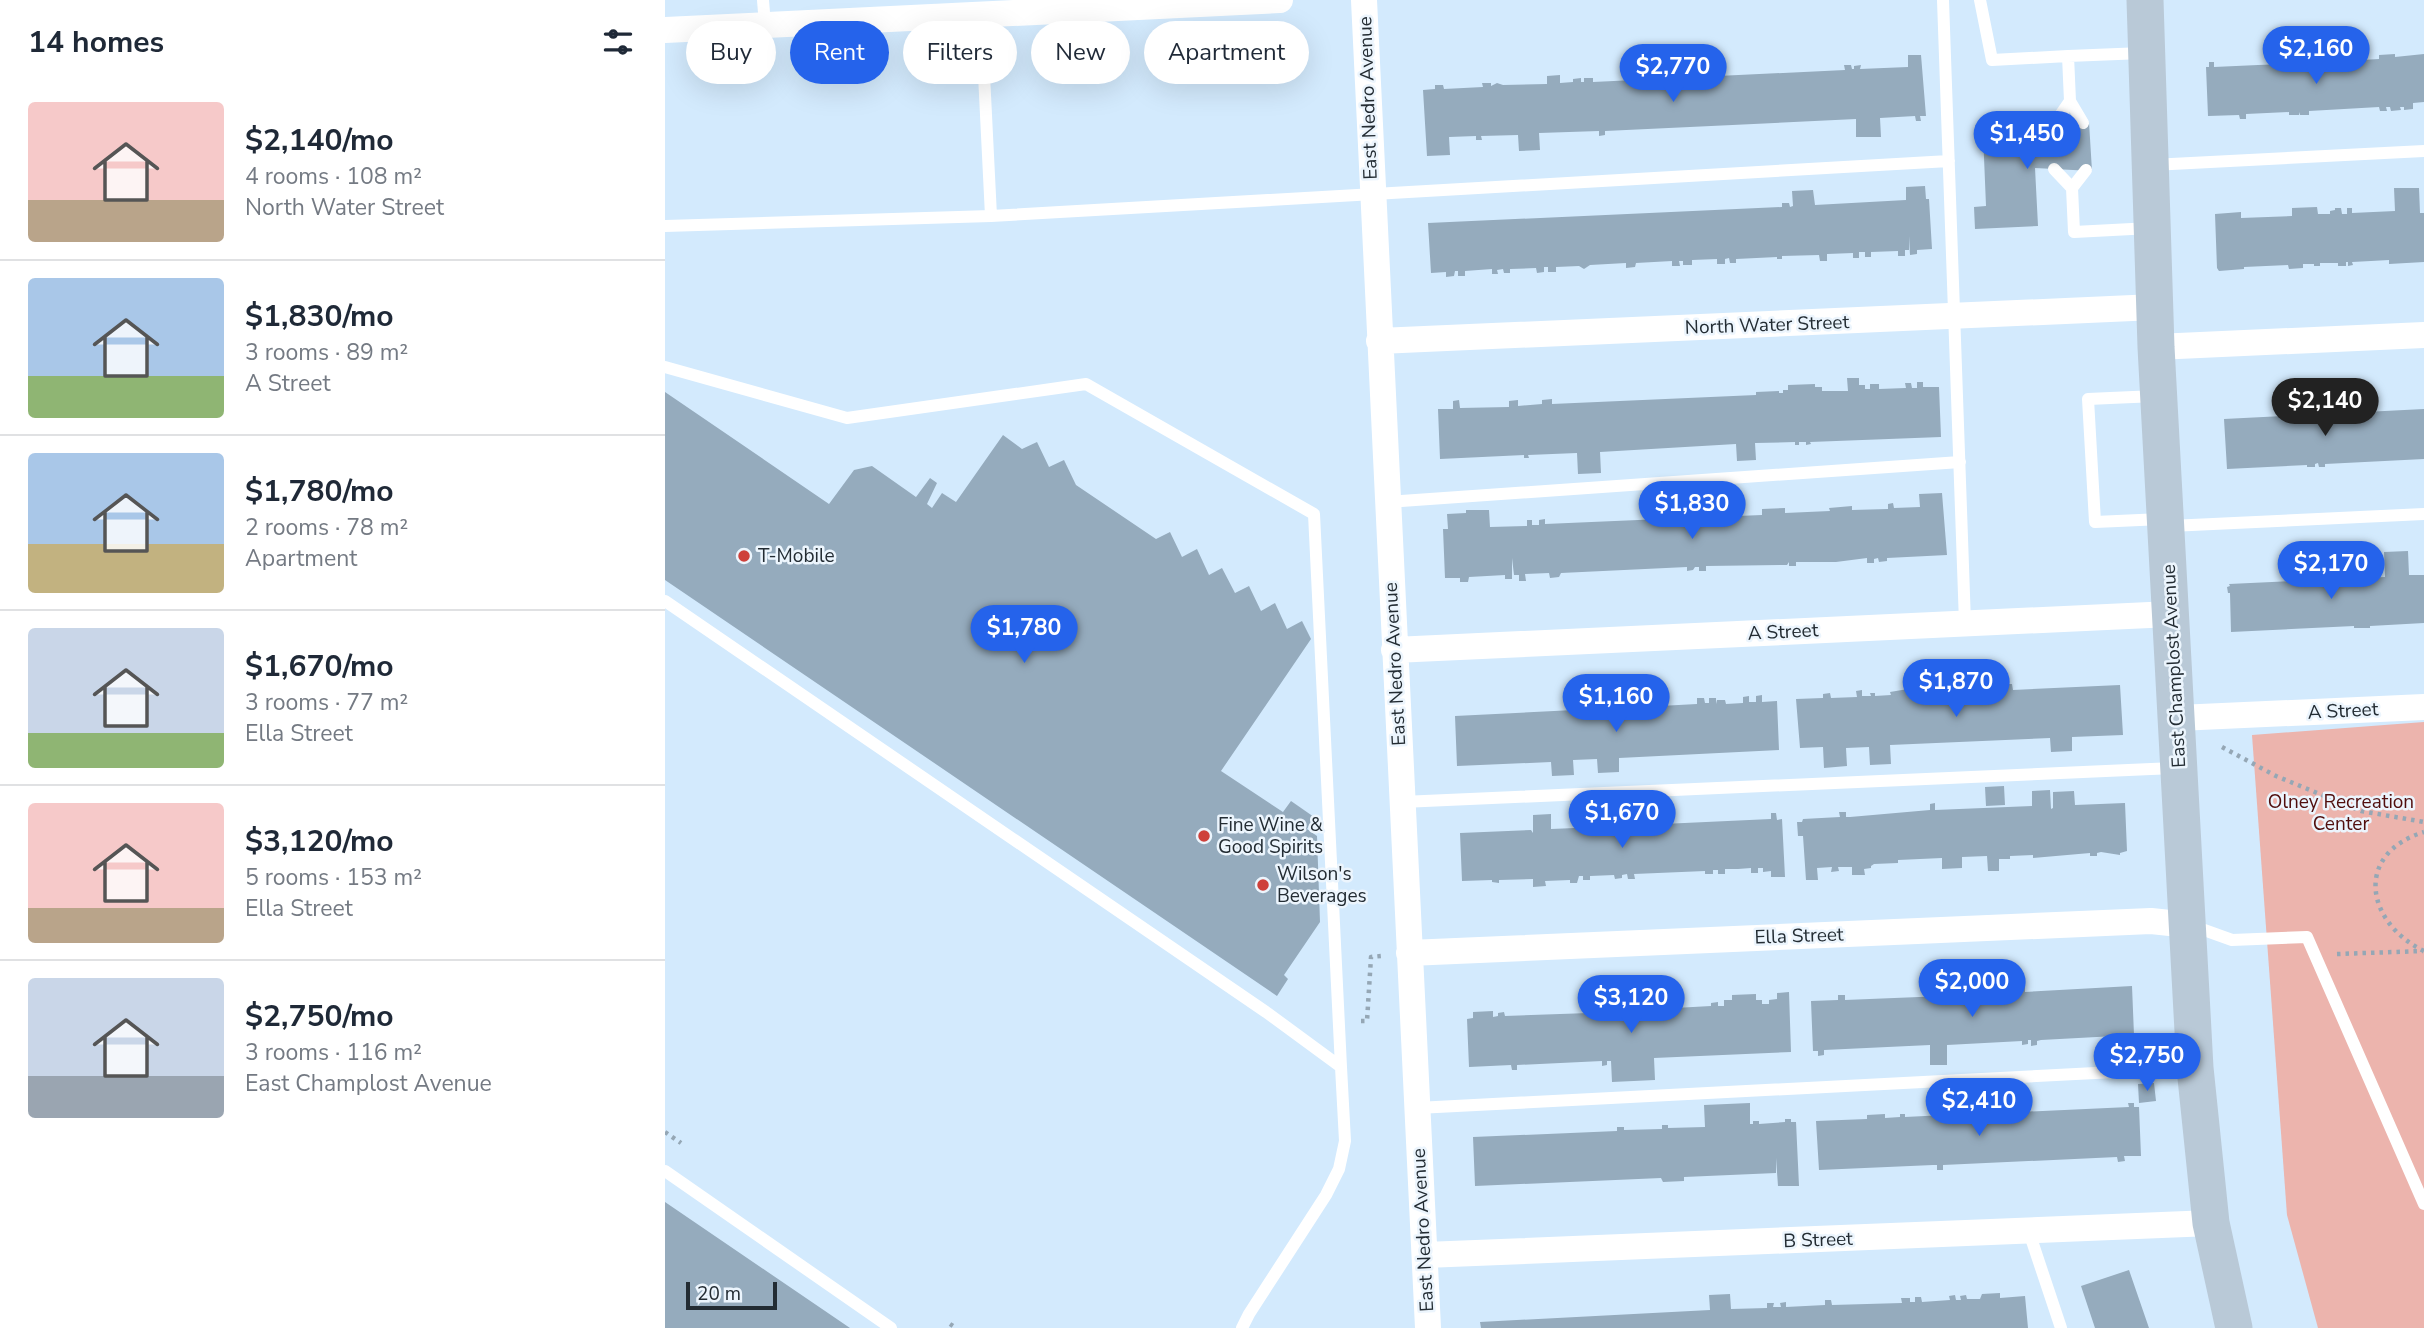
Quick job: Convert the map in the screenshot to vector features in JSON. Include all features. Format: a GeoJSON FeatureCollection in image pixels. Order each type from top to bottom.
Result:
{"type":"FeatureCollection","features":[{"type":"Feature","properties":{"kind":"street"},"geometry":{"type":"LineString","coordinates":[[665,30],[764,12],[981,15],[1192,2],[1280,0]]}},
{"type":"Feature","properties":{"kind":"street","name":"East Nedro Avenue"},"geometry":{"type":"LineString","coordinates":[[1364,0],[1428,1328]]}},
{"type":"Feature","properties":{"kind":"street","name":"East Champlost Avenue"},"geometry":{"type":"LineString","coordinates":[[2145,0],[2156,347],[2195,1068],[2211,1223],[2234,1328]]}},
{"type":"Feature","properties":{"kind":"street","name":"North Water Street"},"geometry":{"type":"LineString","coordinates":[[1379,341],[2155,307]]}},
{"type":"Feature","properties":{"kind":"street"},"geometry":{"type":"LineString","coordinates":[[2156,347],[2424,335]]}},
{"type":"Feature","properties":{"kind":"street","name":"A Street"},"geometry":{"type":"LineString","coordinates":[[1394,650],[2171,614]]}},
{"type":"Feature","properties":{"kind":"street","name":"A Street"},"geometry":{"type":"LineString","coordinates":[[2178,719],[2424,707]]}},
{"type":"Feature","properties":{"kind":"street","name":"Ella Street"},"geometry":{"type":"LineString","coordinates":[[1409,953],[2151,921],[2189,925]]}},
{"type":"Feature","properties":{"kind":"street","name":"B Street"},"geometry":{"type":"LineString","coordinates":[[1425,1255],[2211,1223]]}},
{"type":"Feature","properties":{"kind":"lane"},"geometry":{"type":"LineString","coordinates":[[1943,0],[1965,623]]}},
{"type":"Feature","properties":{"kind":"lane"},"geometry":{"type":"LineString","coordinates":[[1980,0],[1992,60],[2147,53]]}},
{"type":"Feature","properties":{"kind":"lane"},"geometry":{"type":"LineString","coordinates":[[981,15],[991,216]]}},
{"type":"Feature","properties":{"kind":"lane"},"geometry":{"type":"LineString","coordinates":[[2068,56],[2070,101],[2077,124]]}},
{"type":"Feature","properties":{"kind":"lane"},"geometry":{"type":"LineString","coordinates":[[2052,127],[2070,101]]}},
{"type":"Feature","properties":{"kind":"lane"},"geometry":{"type":"LineString","coordinates":[[2152,165],[2424,151]]}},
{"type":"Feature","properties":{"kind":"lane"},"geometry":{"type":"LineString","coordinates":[[665,226],[991,216],[1949,161]]}},
{"type":"Feature","properties":{"kind":"lane"},"geometry":{"type":"LineString","coordinates":[[2055,169],[2071,188]]}},
{"type":"Feature","properties":{"kind":"lane"},"geometry":{"type":"LineString","coordinates":[[2072,170],[2074,232],[2153,228]]}},
{"type":"Feature","properties":{"kind":"lane"},"geometry":{"type":"LineString","coordinates":[[2071,188],[2086,170]]}},
{"type":"Feature","properties":{"kind":"lane"},"geometry":{"type":"LineString","coordinates":[[665,367],[847,418],[1086,384],[1314,514],[1345,1141],[1339,1169],[1326,1195],[1249,1314],[1243,1328]]}},
{"type":"Feature","properties":{"kind":"lane"},"geometry":{"type":"LineString","coordinates":[[2159,396],[2088,399],[2095,522],[2424,514]]}},
{"type":"Feature","properties":{"kind":"lane"},"geometry":{"type":"LineString","coordinates":[[1387,502],[1960,462]]}},
{"type":"Feature","properties":{"kind":"lane"},"geometry":{"type":"LineString","coordinates":[[665,601],[1255,1005],[1341,1067]]}},
{"type":"Feature","properties":{"kind":"lane"},"geometry":{"type":"LineString","coordinates":[[1402,802],[2180,768]]}},
{"type":"Feature","properties":{"kind":"lane"},"geometry":{"type":"LineString","coordinates":[[2189,925],[2232,940],[2307,937],[2424,1204]]}},
{"type":"Feature","properties":{"kind":"lane"},"geometry":{"type":"LineString","coordinates":[[1417,1108],[2195,1068]]}},
{"type":"Feature","properties":{"kind":"lane"},"geometry":{"type":"LineString","coordinates":[[665,1171],[891,1328]]}},
{"type":"Feature","properties":{"kind":"lane"},"geometry":{"type":"LineString","coordinates":[[2029,1232],[2061,1328]]}},
{"type":"Feature","properties":{"kind":"path"},"geometry":{"type":"LineString","coordinates":[[2222,747],[2276,776],[2361,811],[2424,822]]}},
{"type":"Feature","properties":{"kind":"path"},"geometry":{"type":"LineString","coordinates":[[2315,955],[2424,951],[2408,943],[2384,917],[2376,896],[2375,870],[2392,846],[2424,832]]}},
{"type":"Feature","properties":{"kind":"path"},"geometry":{"type":"LineString","coordinates":[[1361,1021],[1367,1021],[1371,957],[1381,956]]}},
{"type":"Feature","properties":{"kind":"path"},"geometry":{"type":"LineString","coordinates":[[665,1132],[681,1143]]}},
{"type":"Feature","properties":{"kind":"path"},"geometry":{"type":"LineString","coordinates":[[950,1324],[956,1328]]}},
{"type":"Feature","properties":{"kind":"green space","name":"Olney Recreation Center"},"geometry":{"type":"Polygon","coordinates":[[[2424,722],[2424,1328],[2318,1328],[2287,1215],[2252,735],[2424,722]]]}},
{"type":"Feature","properties":{"kind":"building"},"geometry":{"type":"Polygon","coordinates":[[[2395,54],[2395,57],[2424,54],[2424,102],[2413,103],[2413,109],[2404,110],[2404,107],[2400,107],[2401,110],[2391,111],[2390,107],[2386,107],[2387,111],[2380,111],[2379,107],[2309,111],[2309,115],[2300,115],[2299,112],[2299,115],[2289,115],[2289,112],[2246,114],[2246,119],[2240,119],[2239,115],[2208,116],[2206,67],[2209,67],[2209,62],[2214,62],[2214,67],[2285,64],[2285,59],[2292,59],[2293,64],[2379,59],[2379,55],[2395,54]]]}},
{"type":"Feature","properties":{"kind":"building"},"geometry":{"type":"Polygon","coordinates":[[[1908,55],[1921,55],[1926,116],[1920,116],[1921,121],[1916,121],[1915,116],[1880,118],[1881,137],[1856,137],[1856,119],[1605,131],[1605,135],[1599,136],[1599,131],[1539,133],[1540,150],[1519,151],[1518,135],[1481,136],[1482,140],[1476,140],[1476,136],[1449,137],[1450,155],[1427,156],[1423,90],[1435,89],[1435,85],[1443,85],[1444,89],[1483,87],[1482,83],[1491,83],[1491,86],[1497,83],[1547,84],[1547,76],[1560,75],[1560,83],[1581,78],[1581,82],[1584,82],[1584,78],[1593,78],[1593,82],[1845,70],[1844,65],[1851,65],[1852,69],[1861,65],[1860,69],[1908,67],[1908,55]]]}},
{"type":"Feature","properties":{"kind":"building"},"geometry":{"type":"Polygon","coordinates":[[[2089,122],[2092,171],[2035,168],[2038,226],[1975,229],[1974,207],[1986,206],[1983,133],[2024,131],[2089,122]]]}},
{"type":"Feature","properties":{"kind":"building"},"geometry":{"type":"Polygon","coordinates":[[[1925,186],[1926,199],[1929,199],[1932,249],[1917,250],[1917,254],[1910,255],[1909,236],[1909,250],[1905,250],[1905,256],[1898,256],[1898,251],[1871,252],[1871,257],[1865,257],[1865,252],[1859,252],[1859,258],[1853,258],[1853,253],[1827,254],[1827,261],[1820,261],[1819,255],[1782,256],[1782,259],[1736,259],[1736,263],[1730,263],[1729,258],[1725,259],[1725,264],[1717,264],[1717,259],[1692,260],[1692,265],[1683,265],[1683,261],[1679,261],[1680,266],[1672,266],[1672,261],[1636,263],[1635,267],[1626,268],[1626,263],[1590,265],[1584,269],[1579,266],[1556,267],[1556,272],[1548,272],[1548,267],[1544,267],[1544,272],[1537,273],[1536,268],[1510,269],[1510,273],[1504,273],[1503,269],[1497,270],[1498,274],[1492,274],[1492,269],[1465,271],[1465,276],[1458,276],[1458,271],[1455,271],[1454,276],[1446,277],[1446,272],[1431,273],[1428,223],[1782,207],[1782,203],[1789,203],[1790,207],[1793,206],[1792,191],[1813,190],[1815,205],[1906,200],[1906,187],[1925,186]]]}},
{"type":"Feature","properties":{"kind":"building"},"geometry":{"type":"Polygon","coordinates":[[[2394,188],[2419,188],[2420,213],[2424,213],[2424,262],[2389,264],[2389,260],[2352,262],[2353,265],[2348,266],[2348,262],[2346,266],[2320,263],[2320,266],[2303,264],[2303,268],[2289,269],[2288,265],[2219,271],[2217,268],[2215,214],[2241,212],[2241,218],[2292,216],[2292,208],[2317,207],[2318,214],[2330,214],[2335,208],[2341,208],[2342,214],[2347,214],[2347,208],[2352,208],[2352,213],[2395,211],[2394,188]]]}},
{"type":"Feature","properties":{"kind":"building"},"geometry":{"type":"Polygon","coordinates":[[[1847,378],[1859,378],[1859,385],[1865,385],[1865,389],[1870,389],[1870,384],[1879,384],[1879,389],[1906,388],[1905,383],[1911,383],[1912,388],[1917,388],[1917,382],[1923,382],[1923,387],[1939,387],[1941,437],[1810,442],[1811,444],[1806,445],[1806,442],[1799,442],[1799,445],[1795,445],[1795,442],[1755,443],[1756,460],[1737,461],[1736,444],[1600,452],[1601,473],[1578,474],[1577,453],[1528,455],[1529,458],[1524,458],[1524,455],[1440,459],[1438,409],[1453,409],[1453,401],[1459,400],[1460,408],[1509,407],[1509,401],[1518,400],[1518,406],[1542,404],[1542,400],[1552,399],[1552,404],[1756,395],[1756,392],[1783,393],[1783,390],[1788,390],[1788,385],[1815,384],[1815,387],[1822,387],[1822,391],[1848,391],[1847,378]]]}},
{"type":"Feature","properties":{"kind":"building"},"geometry":{"type":"Polygon","coordinates":[[[665,392],[829,504],[854,470],[872,466],[916,497],[930,478],[937,483],[927,504],[932,508],[942,493],[956,502],[1003,435],[1022,449],[1037,442],[1049,467],[1064,460],[1076,485],[1156,539],[1170,532],[1182,557],[1197,549],[1209,575],[1222,568],[1235,593],[1249,586],[1261,611],[1275,603],[1287,629],[1302,621],[1311,639],[1221,771],[1283,812],[1291,801],[1314,817],[1307,829],[1317,836],[1320,922],[1284,975],[1288,979],[1277,996],[665,580],[665,392]]]}},
{"type":"Feature","properties":{"kind":"building"},"geometry":{"type":"Polygon","coordinates":[[[2326,401],[2327,414],[2345,414],[2348,410],[2353,414],[2356,410],[2365,412],[2424,409],[2424,459],[2325,464],[2325,467],[2319,467],[2318,463],[2315,467],[2307,465],[2227,469],[2224,419],[2302,415],[2302,411],[2311,411],[2311,402],[2326,401]]]}},
{"type":"Feature","properties":{"kind":"building"},"geometry":{"type":"Polygon","coordinates":[[[1942,493],[1947,555],[1887,558],[1887,561],[1879,562],[1878,558],[1874,559],[1874,563],[1867,563],[1867,558],[1836,562],[1796,562],[1796,566],[1789,566],[1789,562],[1787,565],[1706,566],[1706,571],[1699,571],[1699,567],[1695,567],[1687,571],[1687,567],[1561,573],[1559,577],[1550,578],[1549,573],[1525,574],[1526,581],[1519,581],[1519,575],[1514,575],[1512,558],[1512,579],[1505,579],[1505,575],[1469,577],[1468,582],[1460,582],[1460,578],[1445,578],[1443,529],[1448,529],[1447,514],[1466,513],[1466,510],[1489,510],[1490,527],[1527,526],[1527,520],[1532,520],[1532,525],[1539,525],[1539,520],[1545,519],[1545,524],[1708,517],[1707,511],[1713,511],[1713,517],[1762,515],[1762,509],[1785,508],[1785,513],[1830,511],[1829,508],[1852,506],[1852,510],[1888,509],[1888,504],[1893,503],[1894,508],[1920,507],[1919,494],[1942,493]]]}},
{"type":"Feature","properties":{"kind":"building"},"geometry":{"type":"Polygon","coordinates":[[[2408,551],[2409,575],[2424,575],[2424,623],[2370,628],[2354,626],[2231,632],[2230,593],[2227,587],[2229,584],[2385,577],[2384,552],[2408,551]]]}},
{"type":"Feature","properties":{"kind":"building"},"geometry":{"type":"Polygon","coordinates":[[[1944,679],[1945,687],[1953,687],[1953,693],[1958,692],[1958,687],[1967,686],[1968,692],[1991,691],[1991,685],[2000,685],[2000,690],[2003,690],[2003,684],[2012,684],[2013,690],[2120,685],[2123,735],[2072,737],[2072,751],[2051,752],[2050,738],[1890,745],[1891,764],[1870,765],[1869,747],[1846,748],[1847,766],[1824,768],[1823,747],[1800,748],[1796,699],[1823,698],[1823,694],[1830,693],[1831,698],[1857,697],[1856,691],[1862,690],[1862,696],[1871,696],[1870,693],[1875,693],[1875,696],[1891,695],[1890,692],[1908,689],[1908,694],[1934,693],[1934,680],[1944,679]]]}},
{"type":"Feature","properties":{"kind":"building"},"geometry":{"type":"Polygon","coordinates":[[[1762,695],[1762,702],[1777,701],[1779,750],[1619,758],[1619,772],[1598,773],[1597,759],[1573,760],[1574,775],[1552,776],[1551,762],[1457,766],[1455,716],[1574,710],[1574,705],[1583,705],[1583,710],[1652,706],[1652,702],[1660,701],[1660,706],[1697,704],[1697,698],[1704,698],[1705,703],[1709,703],[1709,698],[1716,698],[1716,704],[1717,700],[1725,700],[1726,704],[1743,703],[1743,697],[1749,696],[1749,702],[1756,702],[1756,696],[1762,695]]]}},
{"type":"Feature","properties":{"kind":"building"},"geometry":{"type":"Polygon","coordinates":[[[2004,786],[2005,805],[1986,806],[1985,787],[2004,786]]]}},
{"type":"Feature","properties":{"kind":"building"},"geometry":{"type":"Polygon","coordinates":[[[2050,790],[2051,809],[2053,792],[2074,791],[2075,805],[2125,803],[2127,851],[2120,855],[2101,852],[2097,853],[2097,856],[2090,856],[2090,853],[2033,858],[2033,855],[2010,856],[2010,859],[1999,859],[1999,871],[1988,871],[1987,856],[1962,857],[1962,868],[1942,869],[1942,858],[1898,860],[1898,863],[1874,864],[1871,868],[1864,869],[1865,875],[1852,875],[1852,867],[1838,867],[1839,871],[1831,872],[1832,867],[1817,868],[1818,880],[1806,880],[1803,836],[1798,836],[1797,822],[1802,822],[1803,819],[1840,817],[1839,812],[1846,812],[1846,817],[1850,817],[1930,810],[1930,804],[1935,803],[1935,810],[2032,806],[2032,791],[2050,790]]]}},
{"type":"Feature","properties":{"kind":"building"},"geometry":{"type":"Polygon","coordinates":[[[1771,813],[1776,813],[1777,820],[1782,819],[1785,877],[1771,877],[1771,871],[1763,872],[1763,868],[1758,868],[1758,873],[1751,873],[1751,868],[1725,869],[1725,874],[1718,874],[1718,870],[1713,870],[1713,874],[1705,874],[1705,871],[1634,874],[1635,879],[1628,879],[1627,874],[1615,879],[1614,875],[1590,876],[1590,880],[1583,880],[1583,876],[1579,876],[1577,883],[1570,883],[1570,880],[1545,881],[1546,886],[1533,887],[1533,879],[1499,880],[1499,883],[1492,880],[1462,881],[1460,833],[1531,830],[1533,833],[1533,815],[1551,814],[1551,829],[1623,826],[1623,819],[1641,818],[1641,825],[1771,819],[1771,813]]]}},
{"type":"Feature","properties":{"kind":"building"},"geometry":{"type":"Polygon","coordinates":[[[2005,982],[2006,988],[2012,988],[2012,992],[2018,992],[2018,988],[2025,987],[2025,992],[2132,986],[2134,1035],[2041,1040],[2037,1041],[2037,1045],[2031,1046],[2031,1040],[2022,1045],[2022,1041],[1947,1045],[1947,1065],[1930,1065],[1930,1045],[1824,1050],[1824,1055],[1818,1056],[1818,1051],[1813,1051],[1811,1001],[1838,1000],[1838,995],[1845,995],[1845,1000],[1993,994],[1992,983],[2005,982]]]}},
{"type":"Feature","properties":{"kind":"building"},"geometry":{"type":"Polygon","coordinates":[[[1789,992],[1791,1052],[1654,1058],[1655,1080],[1612,1082],[1611,1061],[1602,1066],[1602,1061],[1517,1065],[1517,1070],[1512,1070],[1511,1065],[1469,1067],[1467,1019],[1473,1018],[1473,1012],[1493,1011],[1493,1017],[1504,1012],[1505,1016],[1589,1013],[1588,1007],[1595,1007],[1596,1012],[1608,1011],[1608,997],[1620,996],[1620,1007],[1629,1007],[1629,1010],[1632,1010],[1632,1006],[1641,1006],[1641,1009],[1675,1008],[1711,1006],[1711,1003],[1718,1002],[1718,1006],[1724,1006],[1724,1000],[1732,1000],[1732,995],[1756,994],[1756,1000],[1769,1004],[1769,1000],[1777,999],[1777,993],[1789,992]]]}},
{"type":"Feature","properties":{"kind":"building"},"geometry":{"type":"Polygon","coordinates":[[[2154,1083],[2156,1101],[2139,1103],[2138,1084],[2154,1083]]]}},
{"type":"Feature","properties":{"kind":"building"},"geometry":{"type":"Polygon","coordinates":[[[1750,1103],[1750,1124],[1753,1124],[1753,1121],[1759,1121],[1759,1124],[1785,1122],[1785,1119],[1796,1122],[1799,1186],[1778,1186],[1776,1158],[1776,1173],[1684,1177],[1684,1181],[1663,1182],[1661,1178],[1475,1186],[1473,1137],[1617,1131],[1617,1127],[1624,1127],[1624,1130],[1662,1129],[1662,1125],[1668,1125],[1668,1128],[1705,1127],[1704,1105],[1750,1103]]]}},
{"type":"Feature","properties":{"kind":"building"},"geometry":{"type":"Polygon","coordinates":[[[2128,1103],[2139,1107],[2141,1156],[2124,1156],[2125,1161],[2118,1162],[2117,1157],[1943,1165],[1943,1170],[1937,1170],[1937,1165],[1933,1165],[1819,1170],[1816,1121],[1867,1119],[1867,1115],[1885,1114],[1885,1118],[1900,1117],[1900,1114],[1905,1114],[1905,1117],[1945,1115],[1944,1111],[1950,1111],[1951,1115],[1954,1115],[2129,1107],[2128,1103]]]}},
{"type":"Feature","properties":{"kind":"building"},"geometry":{"type":"Polygon","coordinates":[[[665,1202],[850,1328],[665,1328],[665,1202]]]}},
{"type":"Feature","properties":{"kind":"building"},"geometry":{"type":"Polygon","coordinates":[[[2129,1270],[2149,1328],[2095,1328],[2081,1286],[2129,1270]]]}},
{"type":"Feature","properties":{"kind":"building"},"geometry":{"type":"Polygon","coordinates":[[[2000,1293],[2000,1298],[2025,1296],[2028,1328],[1481,1328],[1480,1322],[1710,1310],[1709,1295],[1730,1294],[1731,1309],[1767,1308],[1767,1303],[1774,1303],[1773,1307],[1781,1307],[1780,1303],[1786,1302],[1786,1307],[1825,1305],[1825,1300],[1831,1300],[1832,1305],[1902,1303],[1901,1298],[1910,1298],[1910,1302],[1915,1302],[1915,1297],[1921,1297],[1922,1302],[1950,1300],[1949,1296],[1955,1295],[1956,1300],[1961,1300],[1960,1296],[1966,1295],[1967,1299],[1980,1299],[1982,1294],[2000,1293]]]}},
{"type":"Feature","properties":{"kind":"place","name":"T-Mobile"},"geometry":{"type":"Point","coordinates":[744,556]}},
{"type":"Feature","properties":{"kind":"place","name":"Fine Wine & Good Spirits"},"geometry":{"type":"Point","coordinates":[1204,836]}},
{"type":"Feature","properties":{"kind":"place","name":"Wilson's Beverages"},"geometry":{"type":"Point","coordinates":[1263,885]}}]}
